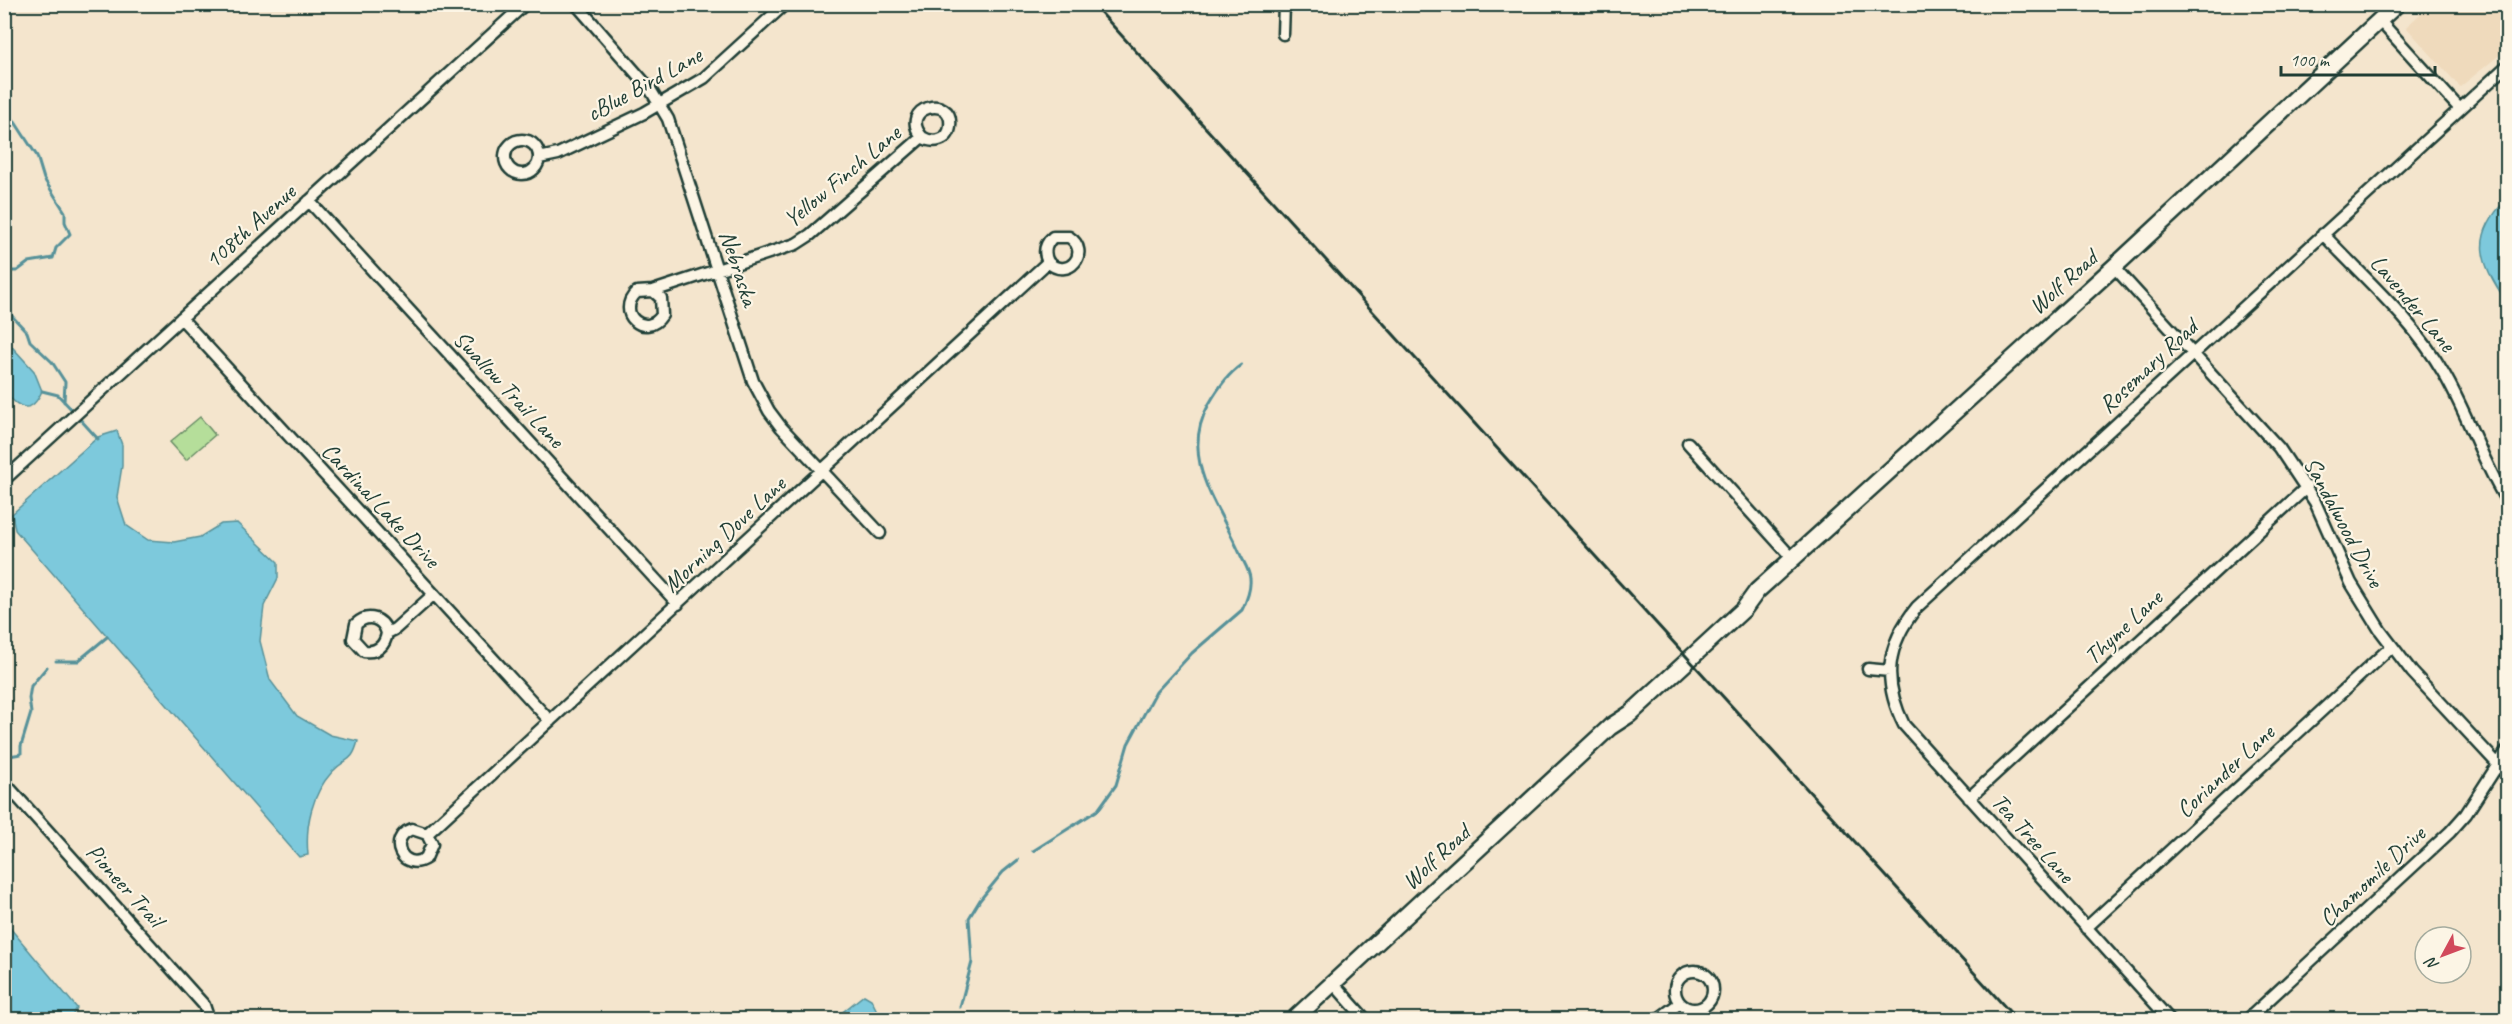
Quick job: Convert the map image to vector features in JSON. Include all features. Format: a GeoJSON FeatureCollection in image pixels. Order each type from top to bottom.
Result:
{"type":"FeatureCollection","features":[{"type":"Feature","properties":{"kind":"main road","name":"Wolf Road"},"geometry":{"type":"LineString","coordinates":[[1293,1020],[1610,727],[1624,707],[1738,602],[1757,591],[1793,559],[2114,267],[2397,4]]}},
{"type":"Feature","properties":{"kind":"street","name":"108th Avenue"},"geometry":{"type":"LineString","coordinates":[[4,480],[525,4]]}},
{"type":"Feature","properties":{"kind":"street","name":"Nebraska"},"geometry":{"type":"LineString","coordinates":[[576,4],[650,89],[668,119],[753,381],[769,411],[880,533]]}},
{"type":"Feature","properties":{"kind":"street","name":"cBlue Bird Lane"},"geometry":{"type":"LineString","coordinates":[[539,159],[558,154],[660,104],[704,78],[785,4]]}},
{"type":"Feature","properties":{"kind":"street"},"geometry":{"type":"LineString","coordinates":[[1283,34],[1284,4]]}},
{"type":"Feature","properties":{"kind":"street"},"geometry":{"type":"LineString","coordinates":[[2380,21],[2459,108]]}},
{"type":"Feature","properties":{"kind":"street","name":"Rosemary Road"},"geometry":{"type":"LineString","coordinates":[[1890,672],[1891,659],[1899,632],[1917,607],[2508,65]]}},
{"type":"Feature","properties":{"kind":"street","name":"Yellow Finch Lane"},"geometry":{"type":"LineString","coordinates":[[653,291],[779,250],[810,235],[922,137]]}},
{"type":"Feature","properties":{"kind":"street","name":"Swallow Trail Lane"},"geometry":{"type":"LineString","coordinates":[[309,201],[678,604]]}},
{"type":"Feature","properties":{"kind":"street","name":"Lavender Lane"},"geometry":{"type":"LineString","coordinates":[[2324,234],[2418,335],[2444,372],[2496,485],[2508,503]]}},
{"type":"Feature","properties":{"kind":"street","name":"Morning Dove Lane"},"geometry":{"type":"LineString","coordinates":[[427,834],[1048,262]]}},
{"type":"Feature","properties":{"kind":"street","name":"Sandalwood Drive"},"geometry":{"type":"LineString","coordinates":[[2114,267],[2279,448],[2307,487],[2324,519],[2352,583],[2392,646],[2412,672],[2508,775]]}},
{"type":"Feature","properties":{"kind":"street","name":"Cardinal Lake Drive"},"geometry":{"type":"LineString","coordinates":[[181,318],[550,721]]}},
{"type":"Feature","properties":{"kind":"street"},"geometry":{"type":"LineString","coordinates":[[1688,443],[1793,559]]}},
{"type":"Feature","properties":{"kind":"street","name":"Thyme Lane"},"geometry":{"type":"LineString","coordinates":[[1969,798],[2307,487]]}},
{"type":"Feature","properties":{"kind":"street"},"geometry":{"type":"LineString","coordinates":[[387,633],[395,629],[434,594]]}},
{"type":"Feature","properties":{"kind":"street","name":"Coriander Lane"},"geometry":{"type":"LineString","coordinates":[[2086,928],[2392,646]]}},
{"type":"Feature","properties":{"kind":"street"},"geometry":{"type":"LineString","coordinates":[[1868,669],[1890,672]]}},
{"type":"Feature","properties":{"kind":"street","name":"Tea Tree Lane"},"geometry":{"type":"LineString","coordinates":[[1890,672],[1891,696],[1904,725],[2170,1020]]}},
{"type":"Feature","properties":{"kind":"street","name":"Chamomile Drive"},"geometry":{"type":"LineString","coordinates":[[2247,1020],[2450,832],[2466,814],[2508,749]]}},
{"type":"Feature","properties":{"kind":"street","name":"Pioneer Trail"},"geometry":{"type":"LineString","coordinates":[[4,782],[204,1005],[209,1020]]}},
{"type":"Feature","properties":{"kind":"street"},"geometry":{"type":"LineString","coordinates":[[1333,983],[1366,1020]]}},
{"type":"Feature","properties":{"kind":"street"},"geometry":{"type":"LineString","coordinates":[[1657,1020],[1680,1003]]}},
{"type":"Feature","properties":{"kind":"shaded area"},"geometry":{"type":"Polygon","coordinates":[[[2430,5],[2507,5],[2507,58],[2502,53],[2460,87],[2406,27],[2430,5]]]}},
{"type":"Feature","properties":{"kind":"green space"},"geometry":{"type":"Polygon","coordinates":[[[200,417],[215,435],[186,460],[170,442],[200,417]]]}},
{"type":"Feature","properties":{"kind":"water"},"geometry":{"type":"Polygon","coordinates":[[[2507,199],[2507,302],[2497,288],[2485,262],[2483,238],[2487,225],[2495,212],[2507,199]]]}},
{"type":"Feature","properties":{"kind":"water"},"geometry":{"type":"Polygon","coordinates":[[[4,338],[34,371],[42,391],[34,404],[29,407],[20,406],[5,393],[4,338]]]}},
{"type":"Feature","properties":{"kind":"water"},"geometry":{"type":"Polygon","coordinates":[[[117,431],[122,445],[122,466],[117,497],[126,525],[148,540],[174,542],[200,537],[221,524],[237,523],[278,562],[278,578],[264,606],[260,641],[270,680],[297,716],[330,735],[358,741],[351,757],[332,772],[319,790],[309,821],[308,855],[299,857],[15,530],[12,514],[98,437],[117,431]]]}},
{"type":"Feature","properties":{"kind":"water"},"geometry":{"type":"Polygon","coordinates":[[[5,922],[77,1008],[70,1019],[5,1019],[5,922]]]}},
{"type":"Feature","properties":{"kind":"water"},"geometry":{"type":"Polygon","coordinates":[[[864,995],[871,999],[881,1019],[834,1019],[864,995]]]}},
{"type":"Feature","properties":{"kind":"waterway"},"geometry":{"type":"LineString","coordinates":[[4,105],[37,156],[44,179],[65,212],[65,222],[70,234],[56,248],[53,258],[29,262],[17,271],[11,271],[10,275],[4,278]]}},
{"type":"Feature","properties":{"kind":"waterway"},"geometry":{"type":"LineString","coordinates":[[4,291],[11,315],[27,332],[30,341],[52,362],[65,382],[64,402]]}},
{"type":"Feature","properties":{"kind":"waterway"},"geometry":{"type":"LineString","coordinates":[[1033,851],[1098,810],[1116,785],[1128,744],[1156,692],[1192,653],[1242,610],[1245,603],[1250,587],[1249,573],[1205,481],[1198,444],[1201,424],[1209,404],[1223,383],[1241,365]]}},
{"type":"Feature","properties":{"kind":"waterway"},"geometry":{"type":"LineString","coordinates":[[42,391],[58,395],[74,412]]}},
{"type":"Feature","properties":{"kind":"waterway"},"geometry":{"type":"LineString","coordinates":[[78,417],[98,439]]}},
{"type":"Feature","properties":{"kind":"waterway"},"geometry":{"type":"LineString","coordinates":[[56,661],[78,661],[107,637]]}},
{"type":"Feature","properties":{"kind":"waterway"},"geometry":{"type":"LineString","coordinates":[[9,756],[21,754],[21,746],[31,713],[29,698],[31,686],[47,667]]}},
{"type":"Feature","properties":{"kind":"waterway"},"geometry":{"type":"LineString","coordinates":[[960,1007],[972,962],[969,918],[980,900],[1003,872],[1018,860]]}},
{"type":"Feature","properties":{"kind":"waterway"},"geometry":{"type":"LineString","coordinates":[[950,1020],[954,1014]]}},
{"type":"Feature","properties":{"kind":"railway"},"geometry":{"type":"LineString","coordinates":[[1093,4],[2017,1020]]}}]}
